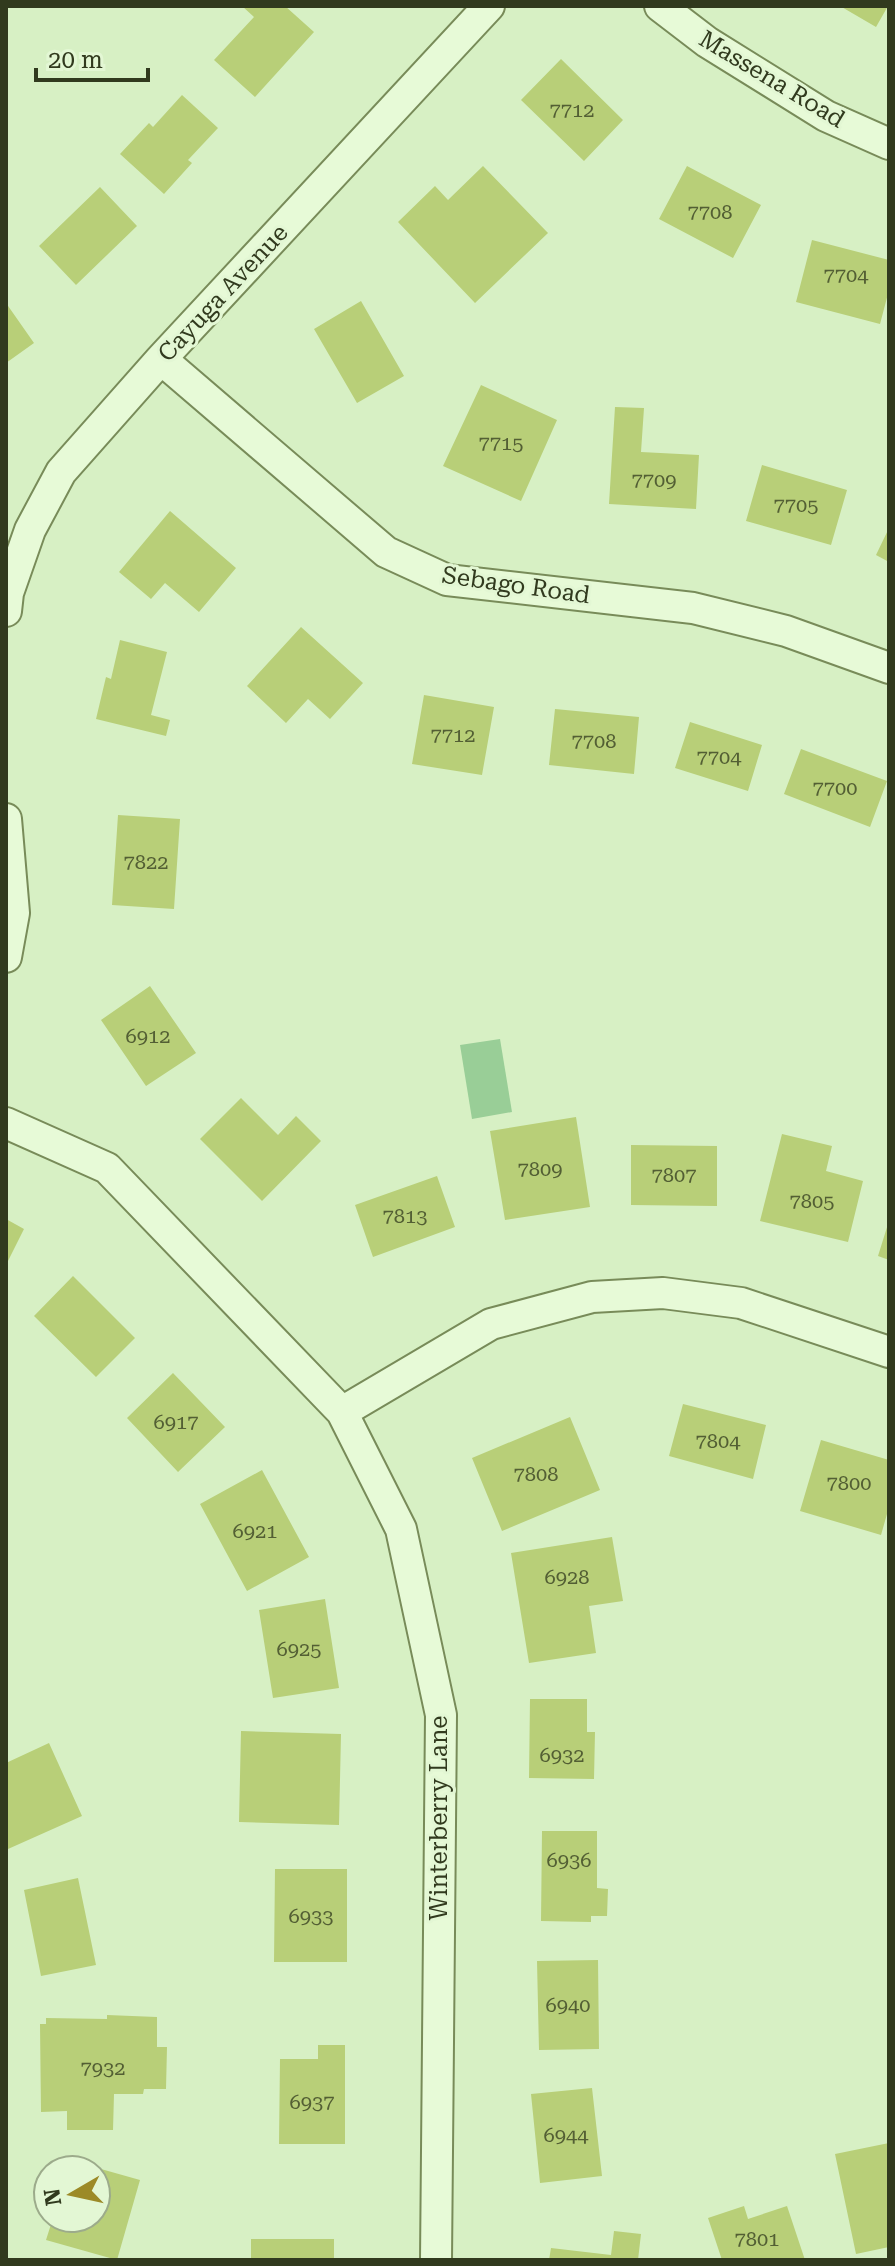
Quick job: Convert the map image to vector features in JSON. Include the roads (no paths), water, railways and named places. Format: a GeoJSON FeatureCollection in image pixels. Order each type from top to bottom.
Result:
{"type":"FeatureCollection","features":[{"type":"Feature","properties":{"kind":"street","name":"Cayuga Avenue"},"geometry":{"type":"LineString","coordinates":[[6,611],[8,593],[30,530],[61,472],[161,359],[489,6]]}},
{"type":"Feature","properties":{"kind":"street","name":"Massena Road"},"geometry":{"type":"LineString","coordinates":[[660,6],[707,42],[826,116],[889,144]]}},
{"type":"Feature","properties":{"kind":"street","name":"Sebago Road"},"geometry":{"type":"LineString","coordinates":[[161,359],[386,552],[447,580],[693,608],[786,631],[889,668]]}},
{"type":"Feature","properties":{"kind":"street"},"geometry":{"type":"LineString","coordinates":[[6,819],[14,913],[6,957]]}},
{"type":"Feature","properties":{"kind":"street","name":"Winterberry Lane"},"geometry":{"type":"LineString","coordinates":[[6,1123],[107,1168],[342,1412],[401,1529],[441,1715],[436,2260]]}},
{"type":"Feature","properties":{"kind":"street"},"geometry":{"type":"LineString","coordinates":[[342,1412],[491,1324],[592,1297],[663,1293],[741,1303],[889,1352]]}}]}
